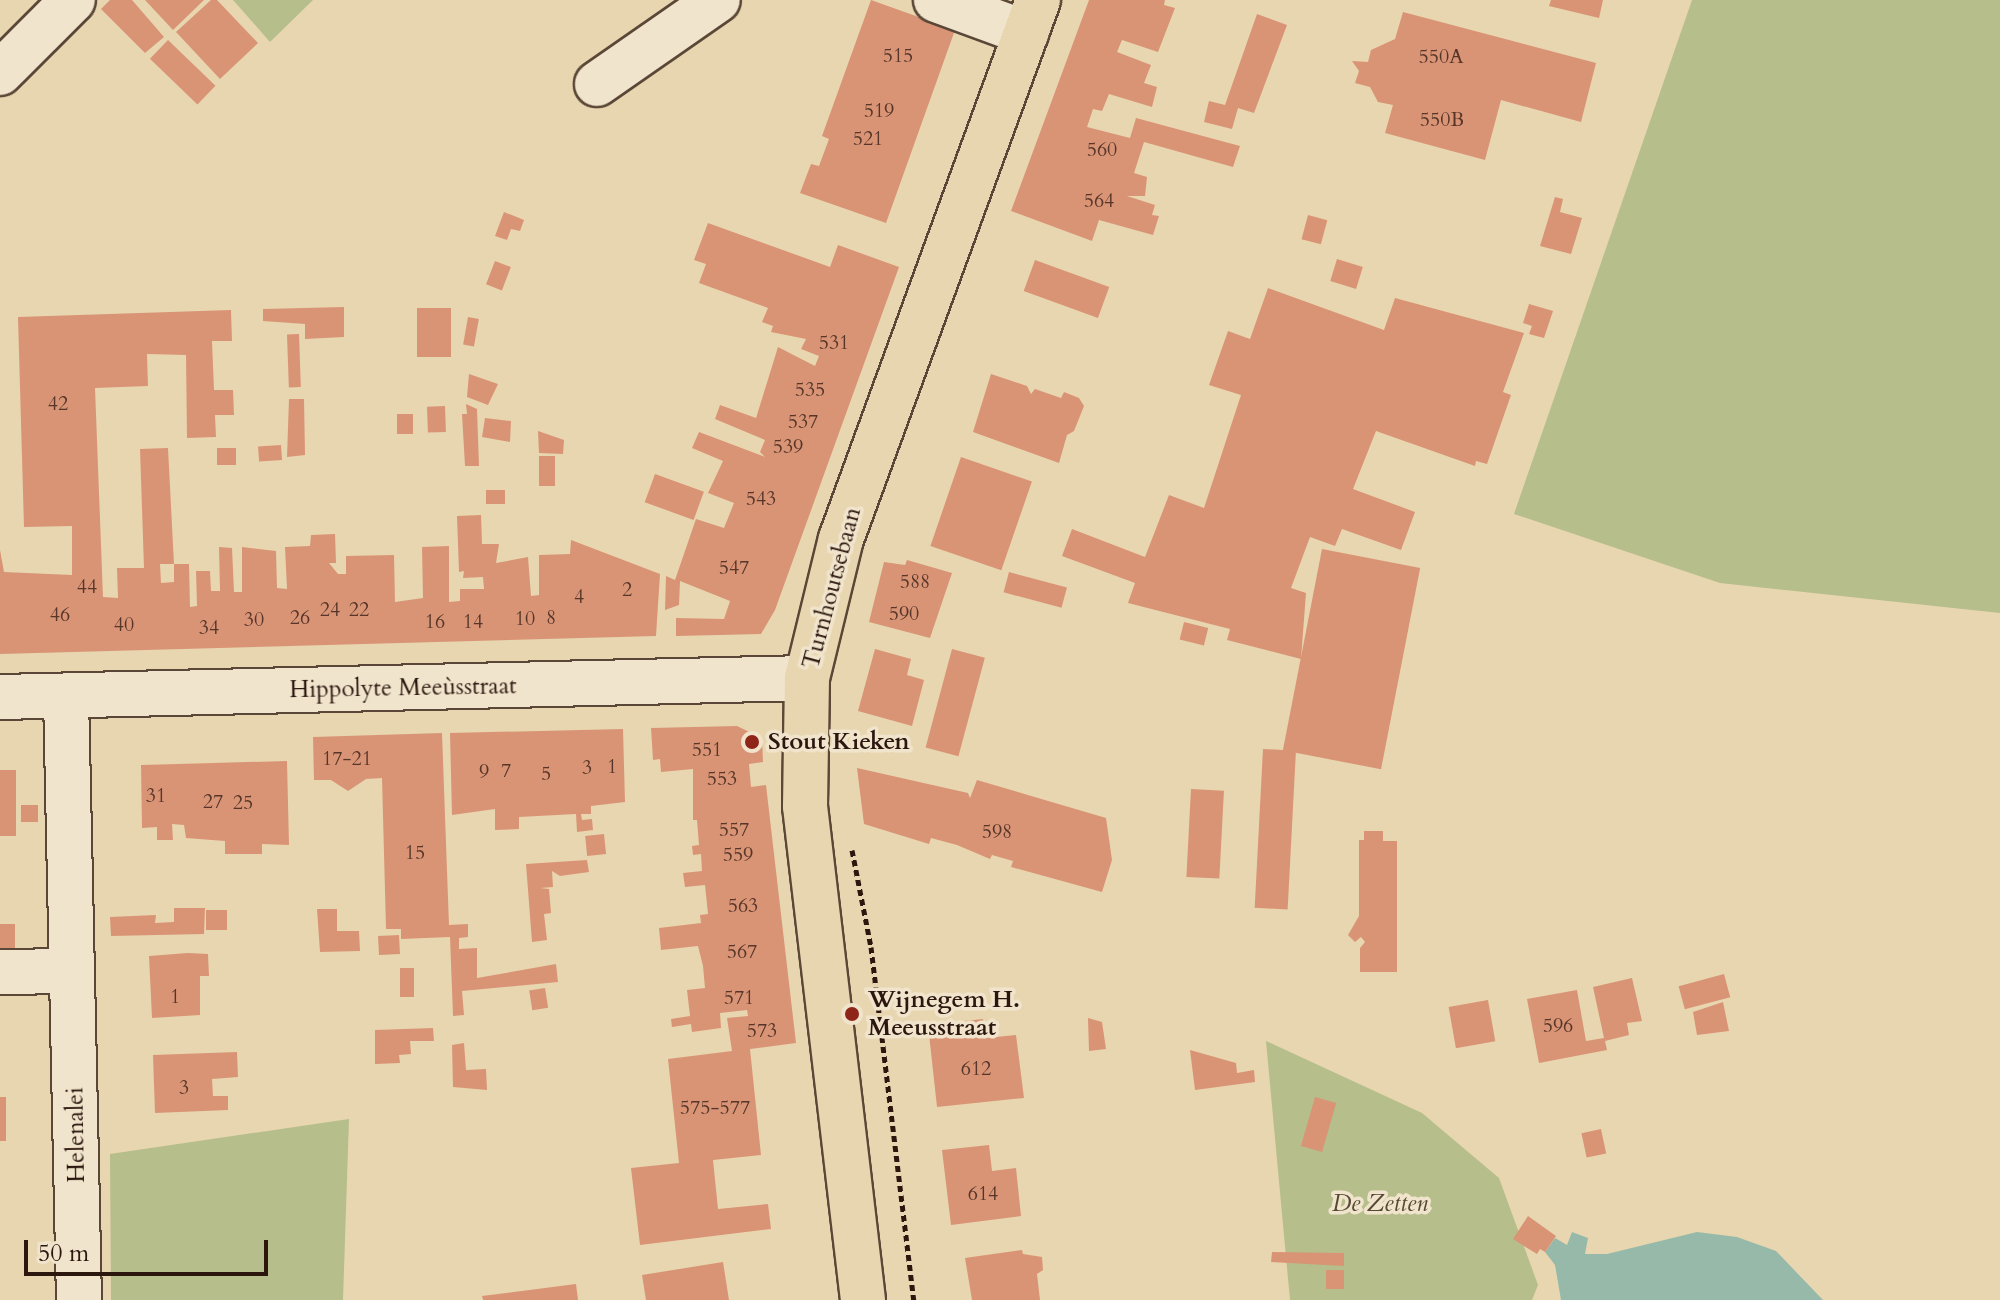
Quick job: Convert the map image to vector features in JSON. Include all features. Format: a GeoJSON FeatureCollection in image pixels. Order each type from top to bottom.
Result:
{"type":"FeatureCollection","features":[{"type":"Feature","properties":{"kind":"main road","name":"Turnhoutsebaan"},"geometry":{"type":"LineString","coordinates":[[863,1300],[805,806],[807,678],[841,539],[1032,16]]}},
{"type":"Feature","properties":{"kind":"street"},"geometry":{"type":"LineString","coordinates":[[0,73],[73,0]]}},
{"type":"Feature","properties":{"kind":"street"},"geometry":{"type":"LineString","coordinates":[[597,84],[718,0]]}},
{"type":"Feature","properties":{"kind":"street"},"geometry":{"type":"LineString","coordinates":[[936,0],[1032,16]]}},
{"type":"Feature","properties":{"kind":"street","name":"Hippolyte Meeùsstraat"},"geometry":{"type":"LineString","coordinates":[[0,697],[807,678]]}},
{"type":"Feature","properties":{"kind":"street","name":"Helenalei"},"geometry":{"type":"LineString","coordinates":[[66,696],[79,1300]]}},
{"type":"Feature","properties":{"kind":"street"},"geometry":{"type":"LineString","coordinates":[[0,972],[72,971]]}},
{"type":"Feature","properties":{"kind":"path"},"geometry":{"type":"LineString","coordinates":[[850,839],[871,947],[914,1300]]}},
{"type":"Feature","properties":{"kind":"green space"},"geometry":{"type":"Polygon","coordinates":[[[233,0],[313,0],[270,42],[233,0]]]}},
{"type":"Feature","properties":{"kind":"green space"},"geometry":{"type":"Polygon","coordinates":[[[1692,0],[2000,0],[2000,613],[1720,583],[1514,514],[1692,0]]]}},
{"type":"Feature","properties":{"kind":"green space","name":"De Zetten"},"geometry":{"type":"Polygon","coordinates":[[[1266,1041],[1422,1113],[1499,1178],[1538,1285],[1532,1300],[1290,1300],[1266,1041]]]}},
{"type":"Feature","properties":{"kind":"green space"},"geometry":{"type":"Polygon","coordinates":[[[349,1119],[343,1300],[111,1300],[110,1154],[349,1119]]]}},
{"type":"Feature","properties":{"kind":"shaded area"},"geometry":{"type":"Polygon","coordinates":[[[1572,1232],[1588,1238],[1585,1254],[1607,1254],[1697,1232],[1737,1237],[1776,1251],[1823,1300],[1561,1300],[1555,1265],[1545,1252],[1555,1238],[1567,1245],[1572,1232]]]}},
{"type":"Feature","properties":{"kind":"building"},"geometry":{"type":"Polygon","coordinates":[[[110,0],[132,0],[164,37],[145,53],[101,9],[110,0]]]}},
{"type":"Feature","properties":{"kind":"building"},"geometry":{"type":"Polygon","coordinates":[[[145,0],[204,0],[173,30],[145,0]]]}},
{"type":"Feature","properties":{"kind":"building"},"geometry":{"type":"Polygon","coordinates":[[[211,0],[217,0],[258,43],[220,79],[176,32],[211,0]]]}},
{"type":"Feature","properties":{"kind":"building"},"geometry":{"type":"Polygon","coordinates":[[[871,0],[955,30],[886,223],[800,193],[811,164],[819,166],[829,139],[822,136],[871,0]]]}},
{"type":"Feature","properties":{"kind":"building"},"geometry":{"type":"Polygon","coordinates":[[[1089,0],[1165,0],[1164,5],[1175,8],[1158,52],[1122,40],[1117,52],[1151,65],[1144,83],[1157,87],[1152,107],[1109,94],[1102,111],[1093,109],[1087,127],[1130,138],[1136,118],[1240,146],[1233,167],[1144,142],[1134,173],[1147,177],[1145,196],[1127,196],[1155,205],[1152,215],[1159,216],[1153,235],[1099,220],[1092,241],[1011,211],[1089,0]]]}},
{"type":"Feature","properties":{"kind":"building"},"geometry":{"type":"Polygon","coordinates":[[[1551,0],[1603,0],[1599,18],[1549,6],[1551,0]]]}},
{"type":"Feature","properties":{"kind":"building"},"geometry":{"type":"Polygon","coordinates":[[[1403,12],[1596,63],[1581,122],[1501,100],[1485,160],[1385,133],[1393,105],[1378,102],[1370,87],[1355,83],[1359,71],[1352,61],[1368,62],[1371,50],[1395,39],[1403,12]]]}},
{"type":"Feature","properties":{"kind":"building"},"geometry":{"type":"Polygon","coordinates":[[[1257,14],[1287,25],[1254,113],[1238,108],[1232,129],[1204,122],[1209,101],[1225,105],[1257,14]]]}},
{"type":"Feature","properties":{"kind":"building"},"geometry":{"type":"Polygon","coordinates":[[[168,40],[215,86],[197,105],[150,59],[168,40]]]}},
{"type":"Feature","properties":{"kind":"building"},"geometry":{"type":"Polygon","coordinates":[[[1555,197],[1563,199],[1560,212],[1582,218],[1571,254],[1540,246],[1555,197]]]}},
{"type":"Feature","properties":{"kind":"building"},"geometry":{"type":"Polygon","coordinates":[[[504,212],[524,220],[520,231],[511,229],[507,240],[495,236],[504,212]]]}},
{"type":"Feature","properties":{"kind":"building"},"geometry":{"type":"Polygon","coordinates":[[[1308,215],[1327,220],[1321,244],[1302,239],[1308,215]]]}},
{"type":"Feature","properties":{"kind":"building"},"geometry":{"type":"Polygon","coordinates":[[[708,223],[830,267],[838,245],[899,267],[775,610],[761,634],[676,636],[676,618],[724,619],[730,601],[680,581],[679,605],[665,610],[666,576],[675,580],[696,519],[724,528],[734,503],[708,493],[723,461],[692,448],[699,432],[765,457],[760,452],[765,440],[715,419],[720,405],[756,418],[778,347],[815,366],[819,356],[801,349],[806,339],[771,332],[773,326],[762,322],[768,308],[699,283],[706,264],[694,260],[708,223]]]}},
{"type":"Feature","properties":{"kind":"building"},"geometry":{"type":"Polygon","coordinates":[[[1337,259],[1363,267],[1356,289],[1330,281],[1337,259]]]}},
{"type":"Feature","properties":{"kind":"building"},"geometry":{"type":"Polygon","coordinates":[[[1035,260],[1109,287],[1098,318],[1024,291],[1035,260]]]}},
{"type":"Feature","properties":{"kind":"building"},"geometry":{"type":"Polygon","coordinates":[[[495,261],[511,267],[502,290],[486,284],[495,261]]]}},
{"type":"Feature","properties":{"kind":"building"},"geometry":{"type":"Polygon","coordinates":[[[1268,288],[1384,330],[1395,298],[1524,333],[1503,392],[1511,395],[1487,464],[1476,461],[1475,466],[1376,431],[1353,489],[1415,512],[1401,550],[1342,529],[1335,546],[1310,537],[1291,588],[1306,593],[1301,659],[1227,640],[1230,629],[1128,603],[1135,583],[1062,556],[1072,529],[1145,557],[1169,495],[1204,508],[1241,395],[1209,385],[1228,331],[1250,339],[1268,288]]]}},
{"type":"Feature","properties":{"kind":"building"},"geometry":{"type":"Polygon","coordinates":[[[1529,304],[1553,311],[1544,338],[1529,334],[1532,326],[1523,323],[1529,304]]]}},
{"type":"Feature","properties":{"kind":"building"},"geometry":{"type":"Polygon","coordinates":[[[344,307],[344,337],[305,339],[305,324],[263,321],[263,309],[344,307]]]}},
{"type":"Feature","properties":{"kind":"building"},"geometry":{"type":"Polygon","coordinates":[[[417,308],[451,308],[451,357],[417,357],[417,308]]]}},
{"type":"Feature","properties":{"kind":"building"},"geometry":{"type":"Polygon","coordinates":[[[231,310],[232,341],[212,341],[214,390],[233,390],[234,415],[215,415],[216,437],[187,438],[186,355],[147,354],[148,386],[95,388],[103,597],[118,598],[117,568],[144,568],[140,449],[168,448],[174,564],[189,564],[190,607],[197,606],[196,571],[210,571],[211,591],[220,591],[219,547],[232,548],[234,592],[242,592],[242,547],[276,551],[277,588],[287,589],[285,547],[310,546],[311,535],[335,534],[336,563],[329,563],[338,574],[346,574],[346,556],[394,555],[395,602],[423,598],[422,547],[449,546],[449,602],[460,601],[460,589],[484,589],[483,577],[463,578],[464,571],[459,572],[457,516],[481,515],[482,544],[499,544],[496,563],[528,557],[531,596],[539,595],[539,555],[570,554],[571,540],[660,574],[656,636],[0,654],[0,550],[4,572],[72,575],[72,526],[24,527],[18,317],[231,310]],[[160,564],[161,583],[174,582],[174,564],[160,564]]]}},
{"type":"Feature","properties":{"kind":"building"},"geometry":{"type":"Polygon","coordinates":[[[468,317],[479,319],[474,346],[463,345],[468,317]]]}},
{"type":"Feature","properties":{"kind":"building"},"geometry":{"type":"Polygon","coordinates":[[[287,334],[299,334],[301,387],[289,387],[287,334]]]}},
{"type":"Feature","properties":{"kind":"building"},"geometry":{"type":"Polygon","coordinates":[[[469,374],[498,384],[488,405],[467,397],[469,374]]]}},
{"type":"Feature","properties":{"kind":"building"},"geometry":{"type":"Polygon","coordinates":[[[991,374],[1027,386],[1031,394],[1035,389],[1061,398],[1064,392],[1079,398],[1084,406],[1074,431],[1067,435],[1059,463],[973,432],[991,374]]]}},
{"type":"Feature","properties":{"kind":"building"},"geometry":{"type":"Polygon","coordinates":[[[289,399],[304,399],[305,455],[287,457],[289,399]]]}},
{"type":"Feature","properties":{"kind":"building"},"geometry":{"type":"Polygon","coordinates":[[[466,404],[477,409],[479,466],[465,466],[462,414],[467,414],[466,404]]]}},
{"type":"Feature","properties":{"kind":"building"},"geometry":{"type":"Polygon","coordinates":[[[445,406],[446,432],[428,433],[427,407],[445,406]]]}},
{"type":"Feature","properties":{"kind":"building"},"geometry":{"type":"Polygon","coordinates":[[[397,414],[413,414],[413,434],[397,434],[397,414]]]}},
{"type":"Feature","properties":{"kind":"building"},"geometry":{"type":"Polygon","coordinates":[[[485,418],[511,421],[510,442],[482,437],[485,418]]]}},
{"type":"Feature","properties":{"kind":"building"},"geometry":{"type":"Polygon","coordinates":[[[538,431],[564,440],[563,454],[539,453],[538,431]]]}},
{"type":"Feature","properties":{"kind":"building"},"geometry":{"type":"Polygon","coordinates":[[[281,445],[282,460],[259,462],[258,447],[281,445]]]}},
{"type":"Feature","properties":{"kind":"building"},"geometry":{"type":"Polygon","coordinates":[[[217,448],[236,448],[236,465],[217,465],[217,448]]]}},
{"type":"Feature","properties":{"kind":"building"},"geometry":{"type":"Polygon","coordinates":[[[539,456],[555,456],[555,486],[539,486],[539,456]]]}},
{"type":"Feature","properties":{"kind":"building"},"geometry":{"type":"Polygon","coordinates":[[[961,457],[1032,481],[1001,570],[930,546],[961,457]]]}},
{"type":"Feature","properties":{"kind":"building"},"geometry":{"type":"Polygon","coordinates":[[[655,474],[704,492],[694,520],[645,502],[655,474]]]}},
{"type":"Feature","properties":{"kind":"building"},"geometry":{"type":"Polygon","coordinates":[[[486,490],[505,490],[505,504],[486,504],[486,490]]]}},
{"type":"Feature","properties":{"kind":"building"},"geometry":{"type":"Polygon","coordinates":[[[1322,549],[1420,568],[1381,769],[1283,750],[1322,549]]]}},
{"type":"Feature","properties":{"kind":"building"},"geometry":{"type":"Polygon","coordinates":[[[907,560],[952,573],[930,638],[869,622],[884,562],[905,565],[907,560]]]}},
{"type":"Feature","properties":{"kind":"building"},"geometry":{"type":"Polygon","coordinates":[[[1009,572],[1067,588],[1062,608],[1004,592],[1009,572]]]}},
{"type":"Feature","properties":{"kind":"building"},"geometry":{"type":"Polygon","coordinates":[[[1184,622],[1208,628],[1204,646],[1180,639],[1184,622]]]}},
{"type":"Feature","properties":{"kind":"building"},"geometry":{"type":"Polygon","coordinates":[[[875,649],[911,659],[907,675],[924,680],[912,726],[858,711],[875,649]]]}},
{"type":"Feature","properties":{"kind":"building"},"geometry":{"type":"Polygon","coordinates":[[[952,649],[985,658],[958,756],[926,748],[952,649]]]}},
{"type":"Feature","properties":{"kind":"building"},"geometry":{"type":"Polygon","coordinates":[[[737,726],[762,738],[763,762],[749,764],[751,787],[766,785],[796,1043],[750,1049],[761,1155],[713,1160],[718,1209],[768,1204],[771,1229],[640,1245],[631,1168],[679,1163],[668,1059],[732,1051],[727,1018],[748,1016],[747,1010],[720,1013],[721,1028],[692,1032],[691,1024],[672,1027],[671,1019],[690,1016],[687,990],[705,988],[703,966],[698,946],[661,950],[659,928],[701,923],[700,915],[708,914],[705,885],[685,887],[683,873],[702,871],[701,854],[693,855],[692,846],[699,845],[697,820],[693,820],[693,769],[661,772],[660,759],[653,760],[651,728],[737,726]]]}},
{"type":"Feature","properties":{"kind":"building"},"geometry":{"type":"Polygon","coordinates":[[[623,729],[625,802],[591,806],[591,814],[581,814],[582,820],[592,819],[593,830],[577,832],[576,814],[519,817],[519,829],[495,830],[495,809],[452,815],[450,733],[623,729]]]}},
{"type":"Feature","properties":{"kind":"building"},"geometry":{"type":"Polygon","coordinates":[[[442,733],[449,925],[468,924],[468,937],[459,938],[459,949],[477,948],[477,978],[556,964],[558,982],[462,991],[464,1015],[453,1016],[450,937],[401,939],[401,929],[386,929],[382,778],[366,779],[348,791],[331,780],[314,780],[313,737],[442,733]]]}},
{"type":"Feature","properties":{"kind":"building"},"geometry":{"type":"Polygon","coordinates":[[[1263,749],[1296,751],[1288,910],[1255,908],[1263,749]]]}},
{"type":"Feature","properties":{"kind":"building"},"geometry":{"type":"Polygon","coordinates":[[[287,761],[289,845],[262,844],[262,854],[225,854],[225,841],[186,838],[184,825],[172,824],[173,840],[157,840],[157,827],[142,828],[141,765],[287,761]]]}},
{"type":"Feature","properties":{"kind":"building"},"geometry":{"type":"Polygon","coordinates":[[[857,768],[968,793],[970,798],[977,780],[1106,818],[1112,860],[1102,892],[1011,867],[1013,861],[992,855],[990,859],[957,845],[931,838],[929,844],[864,824],[857,768]]]}},
{"type":"Feature","properties":{"kind":"building"},"geometry":{"type":"Polygon","coordinates":[[[0,770],[16,770],[16,836],[0,836],[0,770]]]}},
{"type":"Feature","properties":{"kind":"building"},"geometry":{"type":"Polygon","coordinates":[[[1191,789],[1224,791],[1219,879],[1186,877],[1191,789]]]}},
{"type":"Feature","properties":{"kind":"building"},"geometry":{"type":"Polygon","coordinates":[[[21,805],[38,805],[38,822],[21,822],[21,805]]]}},
{"type":"Feature","properties":{"kind":"building"},"geometry":{"type":"Polygon","coordinates":[[[1364,831],[1383,831],[1383,841],[1397,841],[1397,972],[1360,972],[1360,948],[1365,942],[1361,937],[1355,942],[1348,935],[1359,916],[1359,840],[1364,840],[1364,831]]]}},
{"type":"Feature","properties":{"kind":"building"},"geometry":{"type":"Polygon","coordinates":[[[604,834],[606,854],[587,856],[585,836],[604,834]]]}},
{"type":"Feature","properties":{"kind":"building"},"geometry":{"type":"Polygon","coordinates":[[[587,860],[589,872],[560,876],[552,871],[553,887],[540,888],[549,889],[551,913],[544,914],[547,940],[532,942],[526,864],[587,860]]]}},
{"type":"Feature","properties":{"kind":"building"},"geometry":{"type":"Polygon","coordinates":[[[174,908],[205,908],[204,934],[111,936],[110,917],[156,915],[155,923],[174,922],[174,908]]]}},
{"type":"Feature","properties":{"kind":"building"},"geometry":{"type":"Polygon","coordinates":[[[317,909],[337,909],[337,931],[359,931],[360,951],[320,952],[317,909]]]}},
{"type":"Feature","properties":{"kind":"building"},"geometry":{"type":"Polygon","coordinates":[[[206,910],[227,910],[227,930],[206,930],[206,910]]]}},
{"type":"Feature","properties":{"kind":"building"},"geometry":{"type":"Polygon","coordinates":[[[0,924],[15,924],[15,953],[0,953],[0,924]]]}},
{"type":"Feature","properties":{"kind":"building"},"geometry":{"type":"Polygon","coordinates":[[[399,935],[400,954],[379,955],[378,936],[399,935]]]}},
{"type":"Feature","properties":{"kind":"building"},"geometry":{"type":"Polygon","coordinates":[[[208,954],[209,976],[200,976],[200,1015],[152,1018],[149,956],[208,954]]]}},
{"type":"Feature","properties":{"kind":"building"},"geometry":{"type":"Polygon","coordinates":[[[400,968],[414,968],[414,997],[400,997],[400,968]]]}},
{"type":"Feature","properties":{"kind":"building"},"geometry":{"type":"Polygon","coordinates":[[[1724,974],[1730,997],[1685,1009],[1679,986],[1724,974]]]}},
{"type":"Feature","properties":{"kind":"building"},"geometry":{"type":"Polygon","coordinates":[[[1632,978],[1642,1021],[1627,1023],[1629,1035],[1605,1041],[1607,1050],[1539,1063],[1527,999],[1577,990],[1586,1041],[1604,1038],[1593,987],[1632,978]]]}},
{"type":"Feature","properties":{"kind":"building"},"geometry":{"type":"Polygon","coordinates":[[[545,988],[548,1008],[532,1010],[529,991],[545,988]]]}},
{"type":"Feature","properties":{"kind":"building"},"geometry":{"type":"Polygon","coordinates":[[[1488,1000],[1495,1041],[1456,1048],[1449,1007],[1488,1000]]]}},
{"type":"Feature","properties":{"kind":"building"},"geometry":{"type":"Polygon","coordinates":[[[1723,1002],[1729,1031],[1697,1035],[1693,1012],[1723,1002]]]}},
{"type":"Feature","properties":{"kind":"building"},"geometry":{"type":"Polygon","coordinates":[[[1088,1018],[1102,1022],[1106,1049],[1089,1051],[1088,1018]]]}},
{"type":"Feature","properties":{"kind":"building"},"geometry":{"type":"Polygon","coordinates":[[[983,1019],[986,1038],[1016,1035],[1024,1098],[937,1107],[928,1025],[983,1019]]]}},
{"type":"Feature","properties":{"kind":"building"},"geometry":{"type":"Polygon","coordinates":[[[433,1028],[434,1041],[410,1041],[411,1054],[399,1055],[400,1063],[375,1064],[375,1030],[433,1028]]]}},
{"type":"Feature","properties":{"kind":"building"},"geometry":{"type":"Polygon","coordinates":[[[464,1043],[466,1070],[486,1069],[487,1090],[453,1087],[452,1045],[464,1043]]]}},
{"type":"Feature","properties":{"kind":"building"},"geometry":{"type":"Polygon","coordinates":[[[1190,1050],[1236,1063],[1237,1073],[1254,1070],[1255,1082],[1195,1090],[1190,1050]]]}},
{"type":"Feature","properties":{"kind":"building"},"geometry":{"type":"Polygon","coordinates":[[[237,1052],[238,1077],[212,1079],[213,1096],[228,1096],[228,1110],[155,1113],[153,1055],[237,1052]]]}},
{"type":"Feature","properties":{"kind":"building"},"geometry":{"type":"Polygon","coordinates":[[[0,1097],[6,1097],[6,1141],[0,1141],[0,1097]]]}},
{"type":"Feature","properties":{"kind":"building"},"geometry":{"type":"Polygon","coordinates":[[[1315,1097],[1336,1103],[1322,1152],[1301,1146],[1315,1097]]]}},
{"type":"Feature","properties":{"kind":"building"},"geometry":{"type":"Polygon","coordinates":[[[1601,1129],[1606,1153],[1587,1158],[1581,1133],[1601,1129]]]}},
{"type":"Feature","properties":{"kind":"building"},"geometry":{"type":"Polygon","coordinates":[[[989,1145],[992,1171],[1016,1168],[1021,1216],[951,1225],[942,1150],[989,1145]]]}},
{"type":"Feature","properties":{"kind":"building"},"geometry":{"type":"Polygon","coordinates":[[[1528,1216],[1556,1236],[1545,1252],[1540,1249],[1537,1254],[1513,1239],[1528,1216]]]}},
{"type":"Feature","properties":{"kind":"building"},"geometry":{"type":"Polygon","coordinates":[[[1022,1250],[1023,1254],[1042,1257],[1043,1270],[1037,1274],[1040,1300],[972,1300],[965,1258],[1022,1250]]]}},
{"type":"Feature","properties":{"kind":"building"},"geometry":{"type":"Polygon","coordinates":[[[1272,1252],[1344,1253],[1344,1266],[1271,1262],[1272,1252]]]}},
{"type":"Feature","properties":{"kind":"building"},"geometry":{"type":"Polygon","coordinates":[[[723,1262],[729,1300],[646,1300],[642,1275],[723,1262]]]}},
{"type":"Feature","properties":{"kind":"building"},"geometry":{"type":"Polygon","coordinates":[[[1326,1270],[1344,1270],[1344,1289],[1326,1289],[1326,1270]]]}},
{"type":"Feature","properties":{"kind":"building"},"geometry":{"type":"Polygon","coordinates":[[[576,1284],[578,1300],[483,1300],[482,1296],[576,1284]]]}},
{"type":"Feature","properties":{"kind":"place","name":"Stout Kieken"},"geometry":{"type":"Point","coordinates":[752,742]}},
{"type":"Feature","properties":{"kind":"place","name":"Wijnegem H. Meeusstraat"},"geometry":{"type":"Point","coordinates":[852,1014]}}]}
